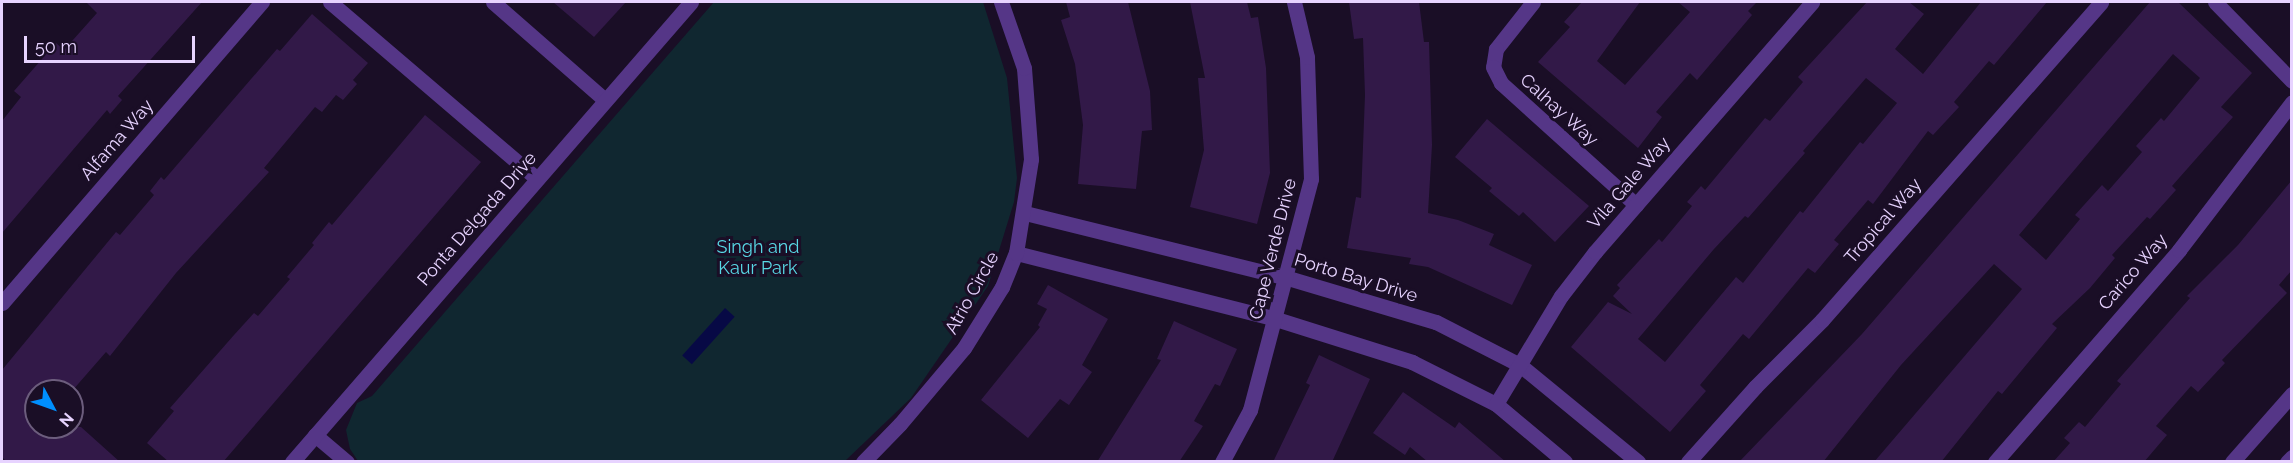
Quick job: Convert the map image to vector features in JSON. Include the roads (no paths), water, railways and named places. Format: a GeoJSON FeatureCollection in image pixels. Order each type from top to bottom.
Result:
{"type":"FeatureCollection","features":[{"type":"Feature","properties":{"kind":"street","name":"Alfama Way"},"geometry":{"type":"LineString","coordinates":[[2,303],[262,2]]}},
{"type":"Feature","properties":{"kind":"street"},"geometry":{"type":"LineString","coordinates":[[330,2],[537,179]]}},
{"type":"Feature","properties":{"kind":"street"},"geometry":{"type":"LineString","coordinates":[[493,2],[605,100]]}},
{"type":"Feature","properties":{"kind":"street","name":"Ponta Delgada Drive"},"geometry":{"type":"LineString","coordinates":[[292,462],[692,2]]}},
{"type":"Feature","properties":{"kind":"street","name":"Atrio Circle"},"geometry":{"type":"LineString","coordinates":[[863,462],[900,424],[964,348],[1002,287],[1016,253],[1025,213],[1031,159],[1024,68],[1001,2]]}},
{"type":"Feature","properties":{"kind":"street","name":"Cape Verde Drive"},"geometry":{"type":"LineString","coordinates":[[1222,462],[1250,410],[1288,278],[1311,179],[1307,57],[1294,2]]}},
{"type":"Feature","properties":{"kind":"street","name":"Calhay Way"},"geometry":{"type":"LineString","coordinates":[[1533,2],[1496,49],[1493,67],[1501,83],[1636,205]]}},
{"type":"Feature","properties":{"kind":"street","name":"Vila Gale Way"},"geometry":{"type":"LineString","coordinates":[[1496,404],[1561,296],[1636,205],[1812,2]]}},
{"type":"Feature","properties":{"kind":"street","name":"Tropical Way"},"geometry":{"type":"LineString","coordinates":[[1688,462],[1755,387],[1822,320],[2101,2]]}},
{"type":"Feature","properties":{"kind":"street"},"geometry":{"type":"LineString","coordinates":[[2215,2],[2292,81]]}},
{"type":"Feature","properties":{"kind":"street","name":"Carico Way"},"geometry":{"type":"LineString","coordinates":[[1995,462],[2179,250],[2292,102]]}},
{"type":"Feature","properties":{"kind":"street","name":"Porto Bay Drive"},"geometry":{"type":"LineString","coordinates":[[1025,213],[1288,278],[1436,322],[1520,365],[1638,462]]}},
{"type":"Feature","properties":{"kind":"street"},"geometry":{"type":"LineString","coordinates":[[1016,253],[1276,319],[1412,362],[1496,404],[1565,462]]}},
{"type":"Feature","properties":{"kind":"street"},"geometry":{"type":"LineString","coordinates":[[2232,462],[2292,394]]}},
{"type":"Feature","properties":{"kind":"street"},"geometry":{"type":"LineString","coordinates":[[315,435],[347,462]]}},
{"type":"Feature","properties":{"kind":"street"},"geometry":{"type":"LineString","coordinates":[[2287,462],[2292,457]]}},
{"type":"Feature","properties":{"kind":"park label","name":"Singh and Kaur Park"},"geometry":{"type":"Point","coordinates":[758,258]}}]}
